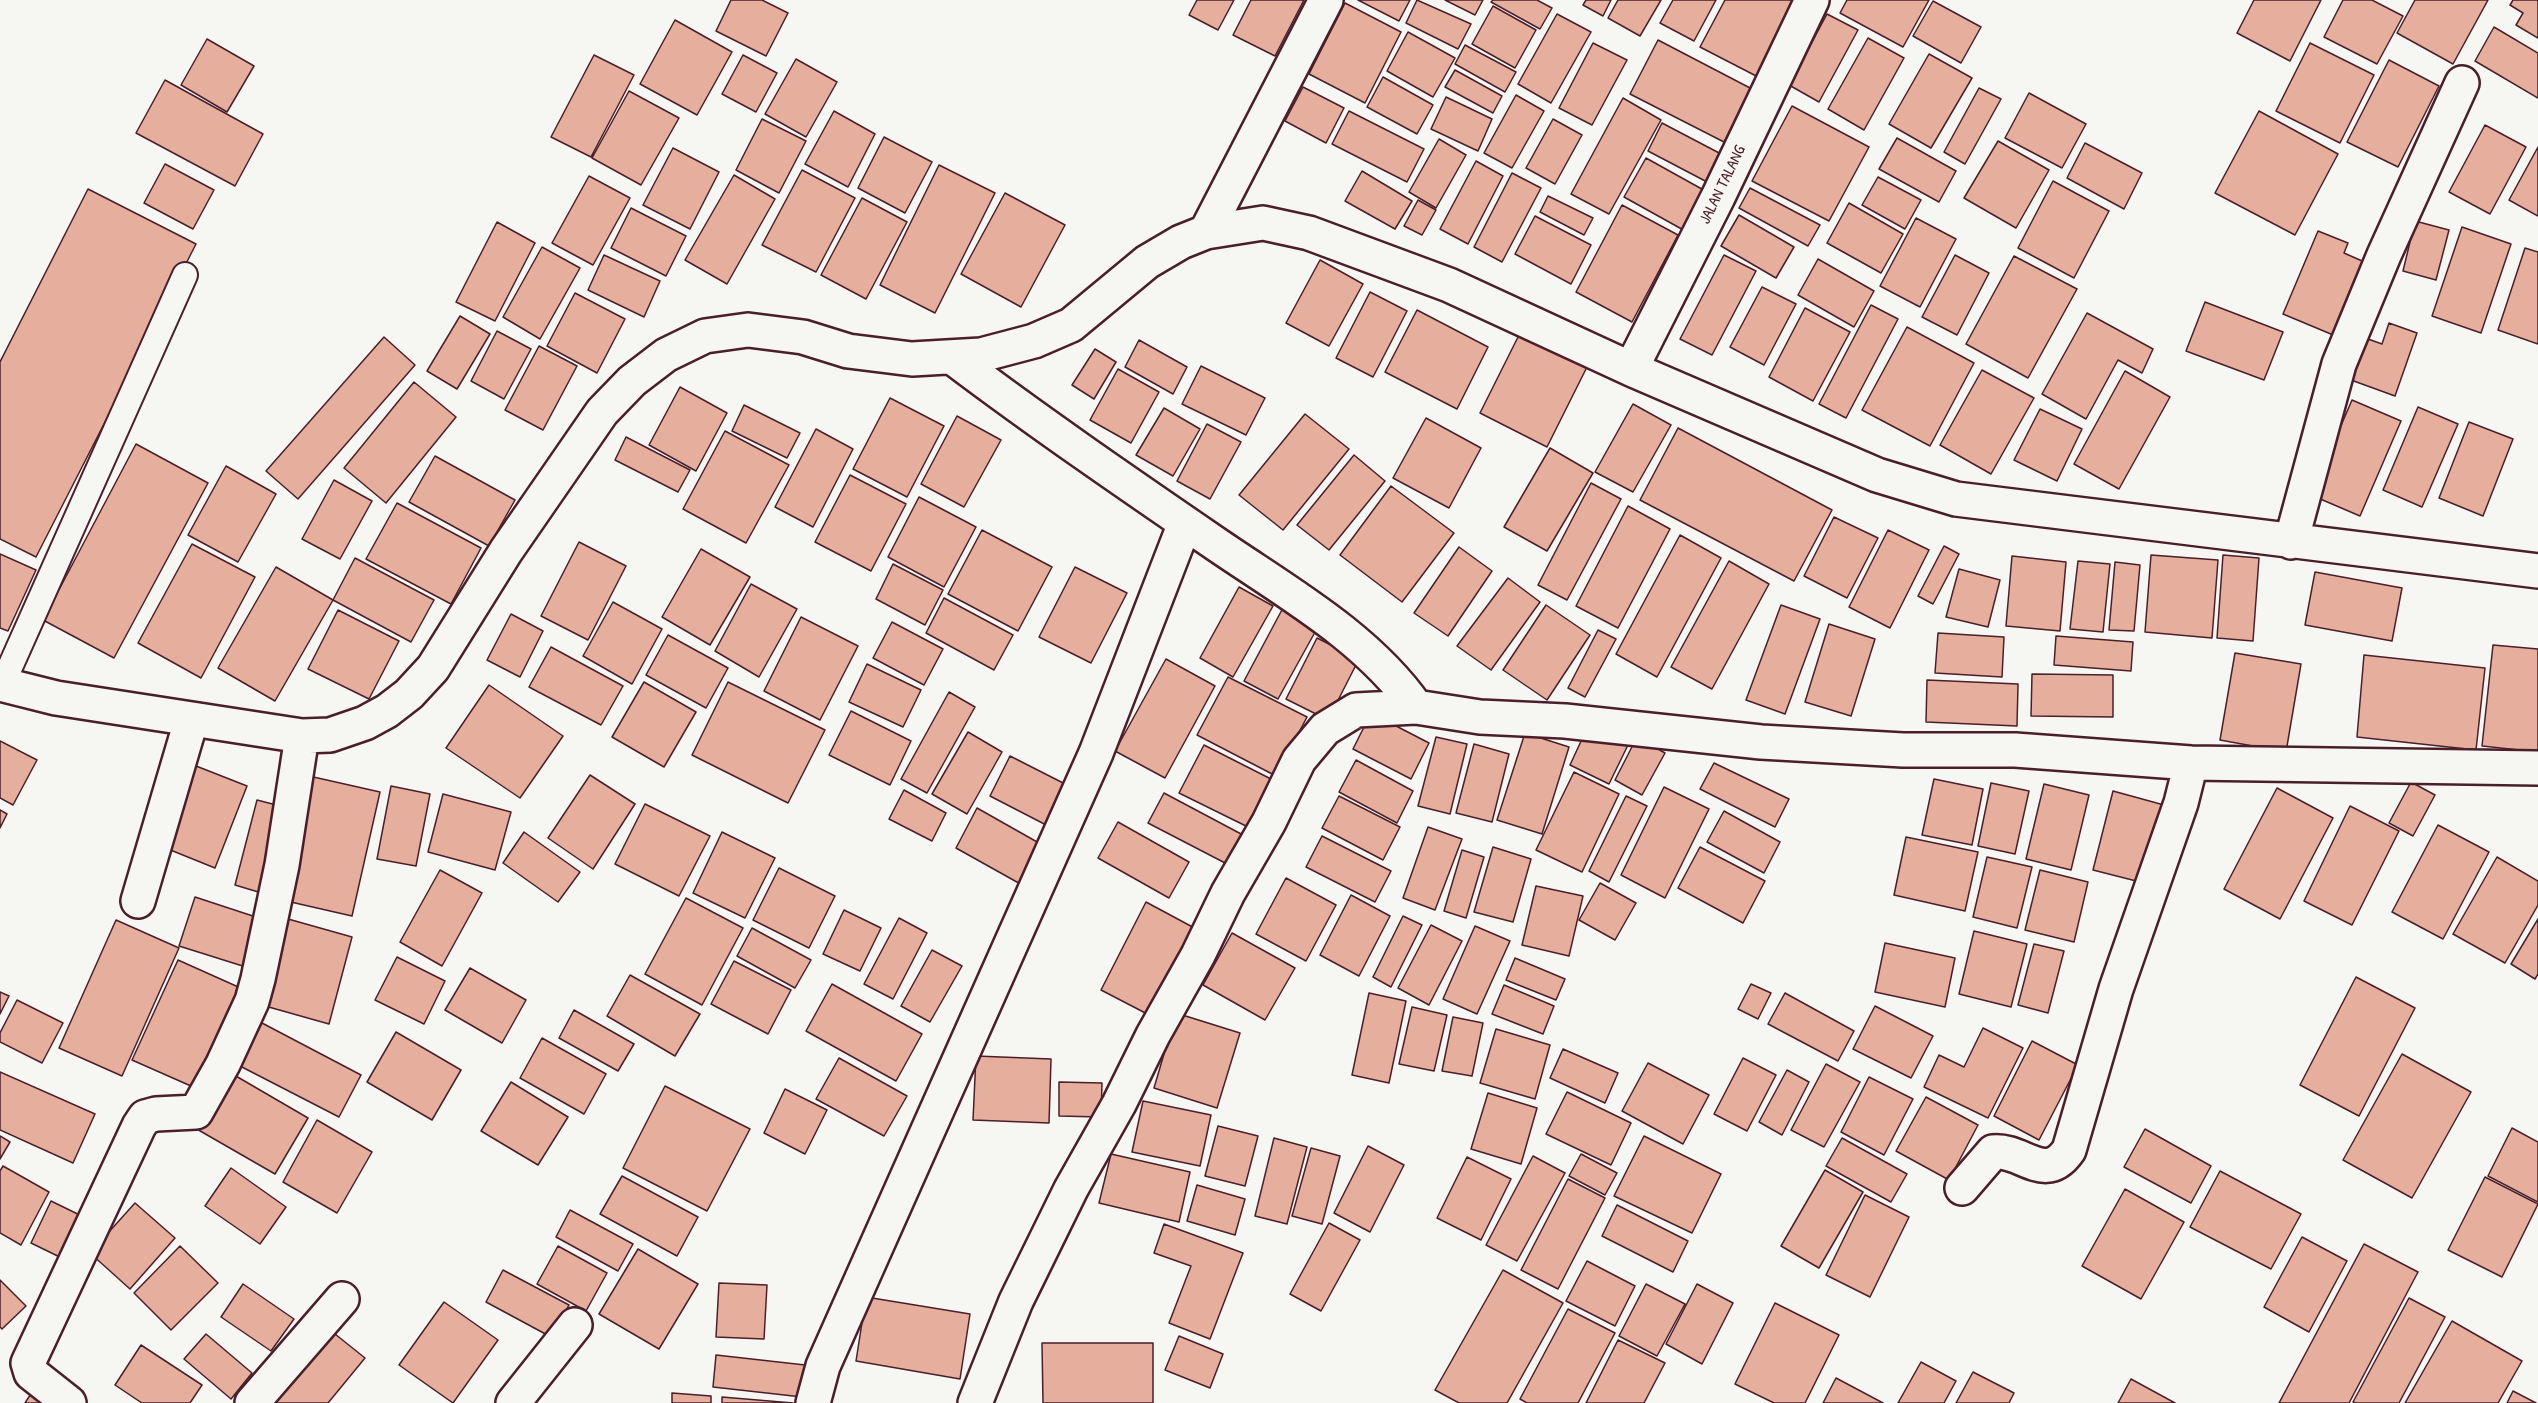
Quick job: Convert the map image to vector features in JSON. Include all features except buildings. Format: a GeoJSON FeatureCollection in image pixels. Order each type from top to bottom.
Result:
{"type":"FeatureCollection","features":[{"type":"Feature","properties":{"kind":"street"},"geometry":{"type":"LineString","coordinates":[[1206,232],[1326,0]]}},
{"type":"Feature","properties":{"kind":"street","name":"JALAN TALANG"},"geometry":{"type":"LineString","coordinates":[[1630,369],[1718,197],[1812,0]]}},
{"type":"Feature","properties":{"kind":"street"},"geometry":{"type":"LineString","coordinates":[[2291,543],[2339,364],[2462,83]]}},
{"type":"Feature","properties":{"kind":"street"},"geometry":{"type":"LineString","coordinates":[[1,684],[56,698],[191,721],[302,736],[330,735],[364,723],[387,711],[409,694],[433,668],[506,551],[602,412],[632,381],[666,355],[705,336],[748,330],[803,337],[848,351],[912,359],[981,355],[1013,347],[1071,325],[1147,262],[1206,232],[1263,223],[1309,232],[1449,285],[1630,369],[1877,476],[1956,499],[2291,543],[2538,571]]}},
{"type":"Feature","properties":{"kind":"street"},"geometry":{"type":"LineString","coordinates":[[952,357],[1041,424],[1335,626],[1398,680],[1416,707]]}},
{"type":"Feature","properties":{"kind":"street"},"geometry":{"type":"LineString","coordinates":[[813,1403],[823,1366],[1096,753],[1185,522]]}},
{"type":"Feature","properties":{"kind":"street"},"geometry":{"type":"LineString","coordinates":[[975,1403],[1016,1301],[1071,1190],[1198,955],[1228,893],[1269,822],[1299,760],[1325,729],[1356,710],[1416,707],[1480,717],[1565,721],[1761,742],[1903,750],[2015,750],[2191,763],[2538,768]]}},
{"type":"Feature","properties":{"kind":"street"},"geometry":{"type":"LineString","coordinates":[[138,901],[191,721]]}},
{"type":"Feature","properties":{"kind":"street"},"geometry":{"type":"LineString","coordinates":[[69,1403],[31,1373],[28,1363],[145,1117],[156,1114],[196,1113],[223,1064],[252,1001],[265,951],[282,865],[302,736]]}},
{"type":"Feature","properties":{"kind":"street"},"geometry":{"type":"LineString","coordinates":[[1962,1188],[1993,1152],[2001,1151],[2043,1166],[2062,1161],[2069,1150],[2116,989],[2181,803],[2191,763]]}},
{"type":"Feature","properties":{"kind":"street"},"geometry":{"type":"LineString","coordinates":[[252,1403],[342,1299]]}},
{"type":"Feature","properties":{"kind":"street"},"geometry":{"type":"LineString","coordinates":[[513,1403],[575,1325]]}},
{"type":"Feature","properties":{"kind":"lane"},"geometry":{"type":"LineString","coordinates":[[1,684],[184,275]]}}]}
